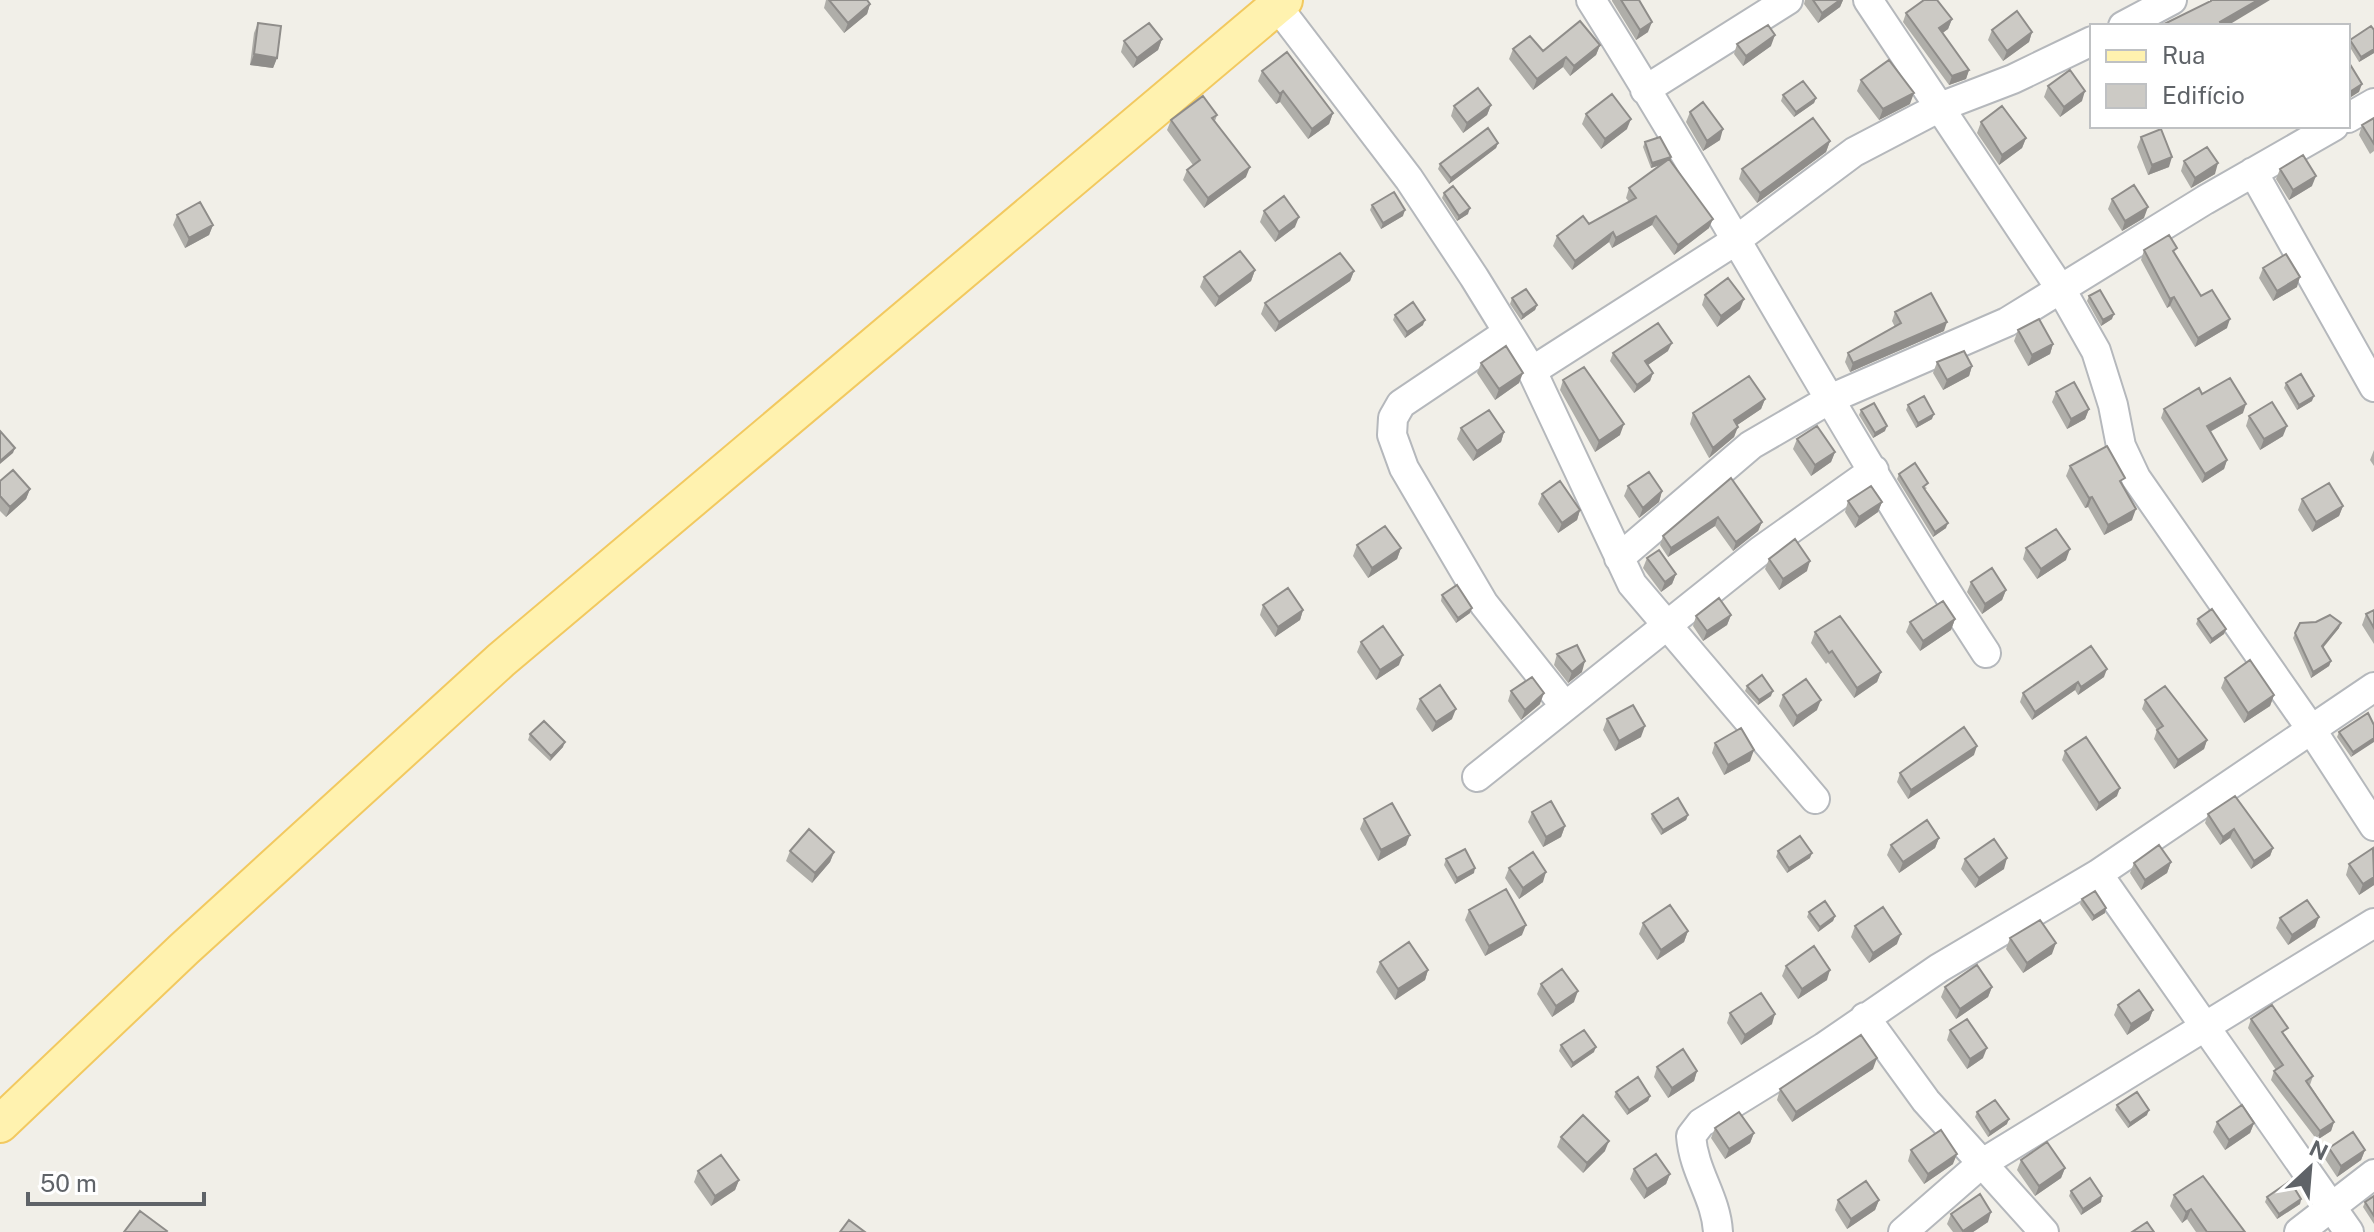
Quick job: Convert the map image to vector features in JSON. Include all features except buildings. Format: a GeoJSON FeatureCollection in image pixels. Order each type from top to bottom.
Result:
{"type":"FeatureCollection","features":[{"type":"Feature","properties":{"kind":"main road"},"geometry":{"type":"LineString","coordinates":[[0,1124],[184,949],[501,660],[1280,3]]}},
{"type":"Feature","properties":{"kind":"street"},"geometry":{"type":"LineString","coordinates":[[1591,0],[1832,398],[1919,550],[1986,653]]}},
{"type":"Feature","properties":{"kind":"street"},"geometry":{"type":"LineString","coordinates":[[1868,0],[2062,291],[2096,351],[2113,405],[2121,446],[2136,478],[2311,729],[2374,826]]}},
{"type":"Feature","properties":{"kind":"street"},"geometry":{"type":"LineString","coordinates":[[2127,24],[2172,0]]}},
{"type":"Feature","properties":{"kind":"street"},"geometry":{"type":"LineString","coordinates":[[1645,90],[1780,2]]}},
{"type":"Feature","properties":{"kind":"street"},"geometry":{"type":"LineString","coordinates":[[1280,3],[1409,179],[1532,371],[1632,584],[1815,799]]}},
{"type":"Feature","properties":{"kind":"street"},"geometry":{"type":"LineString","coordinates":[[1532,371],[1735,241],[1854,152],[1940,107],[2013,79],[2090,42]]}},
{"type":"Feature","properties":{"kind":"street"},"geometry":{"type":"LineString","coordinates":[[2350,117],[2374,103]]}},
{"type":"Feature","properties":{"kind":"street"},"geometry":{"type":"LineString","coordinates":[[1619,558],[1751,445],[1832,398],[2007,322],[2330,128]]}},
{"type":"Feature","properties":{"kind":"street"},"geometry":{"type":"LineString","coordinates":[[2253,172],[2374,387]]}},
{"type":"Feature","properties":{"kind":"street"},"geometry":{"type":"LineString","coordinates":[[1508,332],[1401,404],[1393,418],[1392,435],[1404,468],[1484,604],[1564,705]]}},
{"type":"Feature","properties":{"kind":"street"},"geometry":{"type":"LineString","coordinates":[[1477,777],[1760,551],[1874,470]]}},
{"type":"Feature","properties":{"kind":"street"},"geometry":{"type":"LineString","coordinates":[[1718,1232],[1717,1213],[1693,1162],[1691,1136],[1701,1123],[1791,1069],[1939,968],[2098,874],[2374,687]]}},
{"type":"Feature","properties":{"kind":"street"},"geometry":{"type":"LineString","coordinates":[[2098,874],[2349,1232]]}},
{"type":"Feature","properties":{"kind":"street"},"geometry":{"type":"LineString","coordinates":[[1903,1232],[1981,1164],[2374,923]]}},
{"type":"Feature","properties":{"kind":"street"},"geometry":{"type":"LineString","coordinates":[[1865,1017],[1889,1054],[1981,1164],[2044,1232]]}},
{"type":"Feature","properties":{"kind":"street"},"geometry":{"type":"LineString","coordinates":[[2299,1232],[2374,1174]]}}]}
